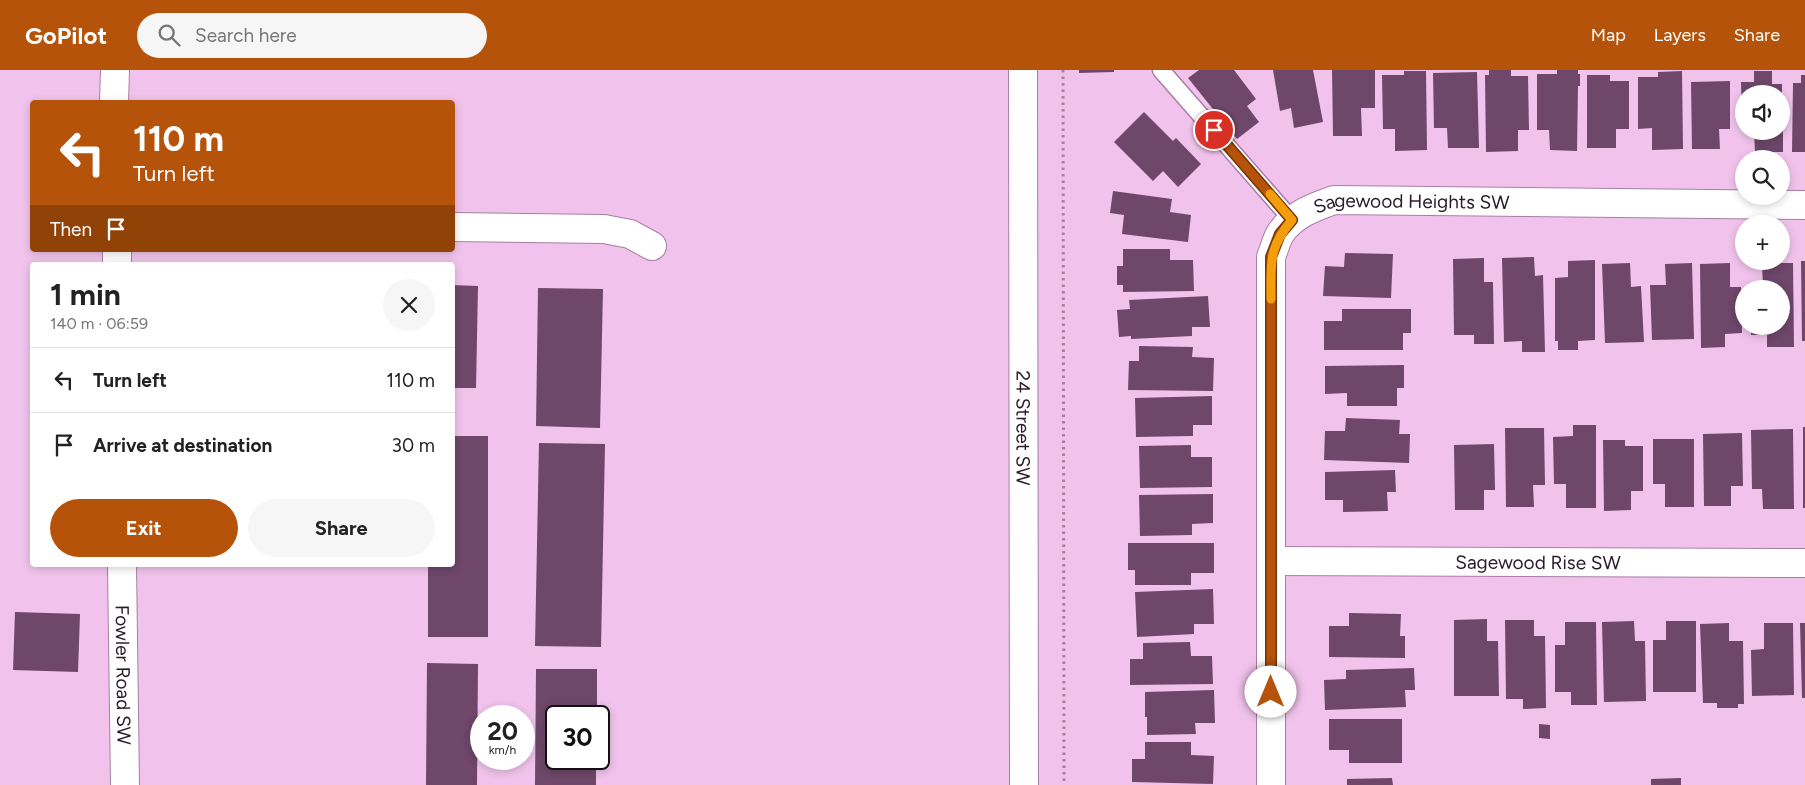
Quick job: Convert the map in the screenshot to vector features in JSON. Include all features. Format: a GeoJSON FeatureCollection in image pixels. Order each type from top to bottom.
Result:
{"type":"FeatureCollection","features":[{"type":"Feature","properties":{"kind":"street"},"geometry":{"type":"LineString","coordinates":[[114,100],[115,70]]}},
{"type":"Feature","properties":{"kind":"street","name":"24 Street SW"},"geometry":{"type":"LineString","coordinates":[[1023,70],[1024,785]]}},
{"type":"Feature","properties":{"kind":"street","name":"Sagewood Heights SW"},"geometry":{"type":"LineString","coordinates":[[1271,785],[1271,257],[1280,234],[1292,220],[1313,207],[1334,200],[1805,204]]}},
{"type":"Feature","properties":{"kind":"street"},"geometry":{"type":"LineString","coordinates":[[455,227],[604,229],[630,234],[652,246]]}},
{"type":"Feature","properties":{"kind":"street","name":"Sagewood Rise SW"},"geometry":{"type":"LineString","coordinates":[[1272,561],[1805,563]]}},
{"type":"Feature","properties":{"kind":"street","name":"Fowler Road SW"},"geometry":{"type":"LineString","coordinates":[[122,567],[125,785]]}},
{"type":"Feature","properties":{"kind":"lane"},"geometry":{"type":"LineString","coordinates":[[1161,70],[1292,220]]}},
{"type":"Feature","properties":{"kind":"path"},"geometry":{"type":"LineString","coordinates":[[1063,70],[1064,785]]}},
{"type":"Feature","properties":{"kind":"building"},"geometry":{"type":"Polygon","coordinates":[[[1079,70],[1114,70],[1114,72],[1079,73],[1079,70]]]}},
{"type":"Feature","properties":{"kind":"building"},"geometry":{"type":"Polygon","coordinates":[[[1199,70],[1234,70],[1256,99],[1247,106],[1259,122],[1237,139],[1188,78],[1199,70]]]}},
{"type":"Feature","properties":{"kind":"building"},"geometry":{"type":"Polygon","coordinates":[[[1273,70],[1313,70],[1323,122],[1294,128],[1291,108],[1280,111],[1273,70]]]}},
{"type":"Feature","properties":{"kind":"building"},"geometry":{"type":"Polygon","coordinates":[[[1332,70],[1375,70],[1375,108],[1361,108],[1362,136],[1333,136],[1332,70]]]}},
{"type":"Feature","properties":{"kind":"building"},"geometry":{"type":"Polygon","coordinates":[[[1489,70],[1511,70],[1511,76],[1528,76],[1529,130],[1518,130],[1518,151],[1486,152],[1485,75],[1489,75],[1489,70]]]}},
{"type":"Feature","properties":{"kind":"building"},"geometry":{"type":"Polygon","coordinates":[[[1557,70],[1578,70],[1578,74],[1580,74],[1580,86],[1578,86],[1577,151],[1550,150],[1549,130],[1537,130],[1537,74],[1557,74],[1557,70]]]}},
{"type":"Feature","properties":{"kind":"building"},"geometry":{"type":"Polygon","coordinates":[[[1404,71],[1426,71],[1427,150],[1395,151],[1395,129],[1383,129],[1382,75],[1404,75],[1404,71]]]}},
{"type":"Feature","properties":{"kind":"building"},"geometry":{"type":"Polygon","coordinates":[[[1682,71],[1683,149],[1652,150],[1652,128],[1638,129],[1638,77],[1658,77],[1658,72],[1682,71]]]}},
{"type":"Feature","properties":{"kind":"building"},"geometry":{"type":"Polygon","coordinates":[[[1754,71],[1772,71],[1772,84],[1782,85],[1741,85],[1741,82],[1754,82],[1754,71]]]}},
{"type":"Feature","properties":{"kind":"building"},"geometry":{"type":"Polygon","coordinates":[[[1477,72],[1479,148],[1448,148],[1447,128],[1434,128],[1433,73],[1477,72]]]}},
{"type":"Feature","properties":{"kind":"building"},"geometry":{"type":"Polygon","coordinates":[[[1587,75],[1610,75],[1610,81],[1629,81],[1629,129],[1616,129],[1616,148],[1587,148],[1587,75]]]}},
{"type":"Feature","properties":{"kind":"building"},"geometry":{"type":"Polygon","coordinates":[[[1801,75],[1805,75],[1805,152],[1792,152],[1793,83],[1801,83],[1801,75]]]}},
{"type":"Feature","properties":{"kind":"building"},"geometry":{"type":"Polygon","coordinates":[[[1730,81],[1730,129],[1719,129],[1720,149],[1692,149],[1691,82],[1730,81]]]}},
{"type":"Feature","properties":{"kind":"building"},"geometry":{"type":"Polygon","coordinates":[[[1144,112],[1173,141],[1176,138],[1201,164],[1178,187],[1163,171],[1153,181],[1114,142],[1144,112]]]}},
{"type":"Feature","properties":{"kind":"building"},"geometry":{"type":"Polygon","coordinates":[[[1754,140],[1783,140],[1783,150],[1755,150],[1754,140]]]}},
{"type":"Feature","properties":{"kind":"building"},"geometry":{"type":"Polygon","coordinates":[[[1113,191],[1172,199],[1170,212],[1191,215],[1188,242],[1122,234],[1124,215],[1110,213],[1113,191]]]}},
{"type":"Feature","properties":{"kind":"building"},"geometry":{"type":"Polygon","coordinates":[[[1123,249],[1170,249],[1170,260],[1193,260],[1194,291],[1123,292],[1123,285],[1117,285],[1117,266],[1123,266],[1123,249]]]}},
{"type":"Feature","properties":{"kind":"building"},"geometry":{"type":"Polygon","coordinates":[[[1345,253],[1393,254],[1391,298],[1323,296],[1325,266],[1344,267],[1345,253]]]}},
{"type":"Feature","properties":{"kind":"building"},"geometry":{"type":"Polygon","coordinates":[[[1534,257],[1535,276],[1543,275],[1545,352],[1522,352],[1522,341],[1504,342],[1502,258],[1534,257]]]}},
{"type":"Feature","properties":{"kind":"building"},"geometry":{"type":"Polygon","coordinates":[[[1484,258],[1484,282],[1493,282],[1494,344],[1474,344],[1474,335],[1454,335],[1453,259],[1484,258]]]}},
{"type":"Feature","properties":{"kind":"building"},"geometry":{"type":"Polygon","coordinates":[[[1595,260],[1595,340],[1578,341],[1578,350],[1558,350],[1558,341],[1555,341],[1555,278],[1568,277],[1568,261],[1595,260]]]}},
{"type":"Feature","properties":{"kind":"building"},"geometry":{"type":"Polygon","coordinates":[[[1801,261],[1805,261],[1805,341],[1802,341],[1801,261]]]}},
{"type":"Feature","properties":{"kind":"building"},"geometry":{"type":"Polygon","coordinates":[[[1630,263],[1631,287],[1641,286],[1644,342],[1605,343],[1602,264],[1630,263]]]}},
{"type":"Feature","properties":{"kind":"building"},"geometry":{"type":"Polygon","coordinates":[[[1692,263],[1694,339],[1652,340],[1650,285],[1666,285],[1665,264],[1692,263]]]}},
{"type":"Feature","properties":{"kind":"building"},"geometry":{"type":"Polygon","coordinates":[[[1730,263],[1730,287],[1735,287],[1735,333],[1725,334],[1725,347],[1701,348],[1700,264],[1730,263]]]}},
{"type":"Feature","properties":{"kind":"building"},"geometry":{"type":"Polygon","coordinates":[[[1790,263],[1793,263],[1794,347],[1767,347],[1767,335],[1790,335],[1790,280],[1763,280],[1762,270],[1790,270],[1790,263]]]}},
{"type":"Feature","properties":{"kind":"building"},"geometry":{"type":"Polygon","coordinates":[[[455,285],[478,286],[476,388],[455,388],[455,285]]]}},
{"type":"Feature","properties":{"kind":"building"},"geometry":{"type":"Polygon","coordinates":[[[538,288],[603,289],[600,428],[536,426],[538,288]]]}},
{"type":"Feature","properties":{"kind":"building"},"geometry":{"type":"Polygon","coordinates":[[[1208,296],[1210,327],[1192,327],[1192,336],[1131,339],[1131,336],[1119,337],[1117,310],[1130,309],[1129,300],[1208,296]]]}},
{"type":"Feature","properties":{"kind":"building"},"geometry":{"type":"Polygon","coordinates":[[[1342,309],[1411,309],[1411,333],[1403,333],[1403,350],[1324,350],[1324,321],[1342,321],[1342,309]]]}},
{"type":"Feature","properties":{"kind":"building"},"geometry":{"type":"Polygon","coordinates":[[[1139,346],[1193,347],[1192,357],[1214,358],[1213,391],[1128,390],[1129,361],[1139,361],[1139,346]]]}},
{"type":"Feature","properties":{"kind":"building"},"geometry":{"type":"Polygon","coordinates":[[[1404,365],[1404,388],[1397,388],[1397,406],[1347,406],[1347,393],[1325,394],[1325,366],[1404,365]]]}},
{"type":"Feature","properties":{"kind":"building"},"geometry":{"type":"Polygon","coordinates":[[[1212,396],[1212,425],[1193,425],[1193,436],[1136,437],[1135,398],[1212,396]]]}},
{"type":"Feature","properties":{"kind":"building"},"geometry":{"type":"Polygon","coordinates":[[[1346,418],[1400,420],[1399,434],[1410,434],[1409,463],[1324,460],[1325,431],[1345,431],[1346,418]]]}},
{"type":"Feature","properties":{"kind":"building"},"geometry":{"type":"Polygon","coordinates":[[[1573,425],[1596,425],[1596,508],[1566,508],[1566,484],[1554,484],[1553,437],[1573,436],[1573,425]]]}},
{"type":"Feature","properties":{"kind":"building"},"geometry":{"type":"Polygon","coordinates":[[[1803,427],[1805,427],[1805,508],[1803,508],[1803,427]]]}},
{"type":"Feature","properties":{"kind":"building"},"geometry":{"type":"Polygon","coordinates":[[[1505,428],[1544,428],[1545,485],[1533,485],[1534,507],[1506,507],[1505,428]]]}},
{"type":"Feature","properties":{"kind":"building"},"geometry":{"type":"Polygon","coordinates":[[[1793,429],[1794,509],[1763,509],[1762,489],[1752,489],[1751,430],[1793,429]]]}},
{"type":"Feature","properties":{"kind":"building"},"geometry":{"type":"Polygon","coordinates":[[[1742,433],[1743,486],[1731,486],[1731,506],[1704,506],[1703,434],[1742,433]]]}},
{"type":"Feature","properties":{"kind":"building"},"geometry":{"type":"Polygon","coordinates":[[[455,436],[488,436],[488,637],[428,637],[428,567],[455,567],[455,436]]]}},
{"type":"Feature","properties":{"kind":"building"},"geometry":{"type":"Polygon","coordinates":[[[1653,439],[1694,439],[1694,507],[1665,507],[1665,484],[1653,484],[1653,439]]]}},
{"type":"Feature","properties":{"kind":"building"},"geometry":{"type":"Polygon","coordinates":[[[1603,440],[1625,440],[1625,446],[1643,446],[1643,491],[1631,491],[1631,510],[1604,511],[1603,440]]]}},
{"type":"Feature","properties":{"kind":"building"},"geometry":{"type":"Polygon","coordinates":[[[539,443],[605,444],[601,647],[535,646],[539,443]]]}},
{"type":"Feature","properties":{"kind":"building"},"geometry":{"type":"Polygon","coordinates":[[[1494,444],[1495,490],[1484,490],[1484,510],[1455,510],[1454,445],[1494,444]]]}},
{"type":"Feature","properties":{"kind":"building"},"geometry":{"type":"Polygon","coordinates":[[[1191,445],[1191,457],[1212,457],[1212,487],[1140,488],[1139,446],[1191,445]]]}},
{"type":"Feature","properties":{"kind":"building"},"geometry":{"type":"Polygon","coordinates":[[[1395,470],[1396,492],[1387,492],[1388,511],[1343,512],[1343,500],[1325,500],[1325,472],[1395,470]]]}},
{"type":"Feature","properties":{"kind":"building"},"geometry":{"type":"Polygon","coordinates":[[[1213,494],[1213,523],[1192,524],[1192,535],[1140,536],[1139,495],[1213,494]]]}},
{"type":"Feature","properties":{"kind":"building"},"geometry":{"type":"Polygon","coordinates":[[[1128,543],[1214,543],[1214,573],[1191,573],[1191,585],[1135,585],[1135,570],[1128,570],[1128,543]]]}},
{"type":"Feature","properties":{"kind":"building"},"geometry":{"type":"Polygon","coordinates":[[[1213,589],[1214,624],[1194,624],[1194,634],[1137,637],[1135,592],[1213,589]]]}},
{"type":"Feature","properties":{"kind":"building"},"geometry":{"type":"Polygon","coordinates":[[[15,612],[80,614],[78,672],[13,670],[15,612]]]}},
{"type":"Feature","properties":{"kind":"building"},"geometry":{"type":"Polygon","coordinates":[[[1349,613],[1401,614],[1400,636],[1405,636],[1405,658],[1329,657],[1329,626],[1349,626],[1349,613]]]}},
{"type":"Feature","properties":{"kind":"building"},"geometry":{"type":"Polygon","coordinates":[[[1487,619],[1487,641],[1498,641],[1499,696],[1454,696],[1454,620],[1487,619]]]}},
{"type":"Feature","properties":{"kind":"building"},"geometry":{"type":"Polygon","coordinates":[[[1505,620],[1534,620],[1534,636],[1545,636],[1546,708],[1523,709],[1523,699],[1506,699],[1505,620]]]}},
{"type":"Feature","properties":{"kind":"building"},"geometry":{"type":"Polygon","coordinates":[[[1634,621],[1635,641],[1645,641],[1646,701],[1604,702],[1602,622],[1634,621]]]}},
{"type":"Feature","properties":{"kind":"building"},"geometry":{"type":"Polygon","coordinates":[[[1666,621],[1696,621],[1696,692],[1653,692],[1653,640],[1666,640],[1666,621]]]}},
{"type":"Feature","properties":{"kind":"building"},"geometry":{"type":"Polygon","coordinates":[[[1565,622],[1596,622],[1597,705],[1571,705],[1571,692],[1555,692],[1555,645],[1565,645],[1565,622]]]}},
{"type":"Feature","properties":{"kind":"building"},"geometry":{"type":"Polygon","coordinates":[[[1729,623],[1729,641],[1743,641],[1744,704],[1738,704],[1738,708],[1717,708],[1717,703],[1703,703],[1700,624],[1729,623]]]}},
{"type":"Feature","properties":{"kind":"building"},"geometry":{"type":"Polygon","coordinates":[[[1764,623],[1793,623],[1794,695],[1752,696],[1751,650],[1764,649],[1764,623]]]}},
{"type":"Feature","properties":{"kind":"building"},"geometry":{"type":"Polygon","coordinates":[[[1800,623],[1805,623],[1805,698],[1802,698],[1800,623]]]}},
{"type":"Feature","properties":{"kind":"building"},"geometry":{"type":"Polygon","coordinates":[[[1190,642],[1191,656],[1212,656],[1213,684],[1130,685],[1130,659],[1143,659],[1143,643],[1190,642]]]}},
{"type":"Feature","properties":{"kind":"building"},"geometry":{"type":"Polygon","coordinates":[[[427,663],[478,664],[478,705],[470,705],[470,770],[477,770],[477,785],[426,785],[427,663]]]}},
{"type":"Feature","properties":{"kind":"building"},"geometry":{"type":"Polygon","coordinates":[[[1414,668],[1415,690],[1405,690],[1406,707],[1325,710],[1324,680],[1346,679],[1346,670],[1414,668]]]}},
{"type":"Feature","properties":{"kind":"building"},"geometry":{"type":"Polygon","coordinates":[[[536,669],[597,669],[597,705],[545,705],[545,770],[596,770],[596,785],[535,785],[536,669]]]}},
{"type":"Feature","properties":{"kind":"building"},"geometry":{"type":"Polygon","coordinates":[[[1214,690],[1215,723],[1195,723],[1196,734],[1147,735],[1145,692],[1214,690]]]}},
{"type":"Feature","properties":{"kind":"building"},"geometry":{"type":"Polygon","coordinates":[[[1329,719],[1402,719],[1402,763],[1349,763],[1349,750],[1329,750],[1329,719]]]}},
{"type":"Feature","properties":{"kind":"building"},"geometry":{"type":"Polygon","coordinates":[[[1539,724],[1550,725],[1550,739],[1539,738],[1539,724]]]}},
{"type":"Feature","properties":{"kind":"building"},"geometry":{"type":"Polygon","coordinates":[[[1145,742],[1191,742],[1191,755],[1214,756],[1213,784],[1132,782],[1132,759],[1145,759],[1145,742]]]}},
{"type":"Feature","properties":{"kind":"building"},"geometry":{"type":"Polygon","coordinates":[[[1392,778],[1393,785],[1347,785],[1347,779],[1392,778]]]}},
{"type":"Feature","properties":{"kind":"building"},"geometry":{"type":"Polygon","coordinates":[[[1681,778],[1681,785],[1651,785],[1651,779],[1681,778]]]}},
{"type":"Feature","properties":{"kind":"slow traffic"},"geometry":{"type":"LineString","coordinates":[[1270,194],[1292,220],[1280,234],[1271,257],[1271,299]]}},
{"type":"Feature","properties":{"kind":"route"},"geometry":{"type":"LineString","coordinates":[[1214,130],[1292,220],[1280,234],[1271,257],[1271,692]]}}]}
